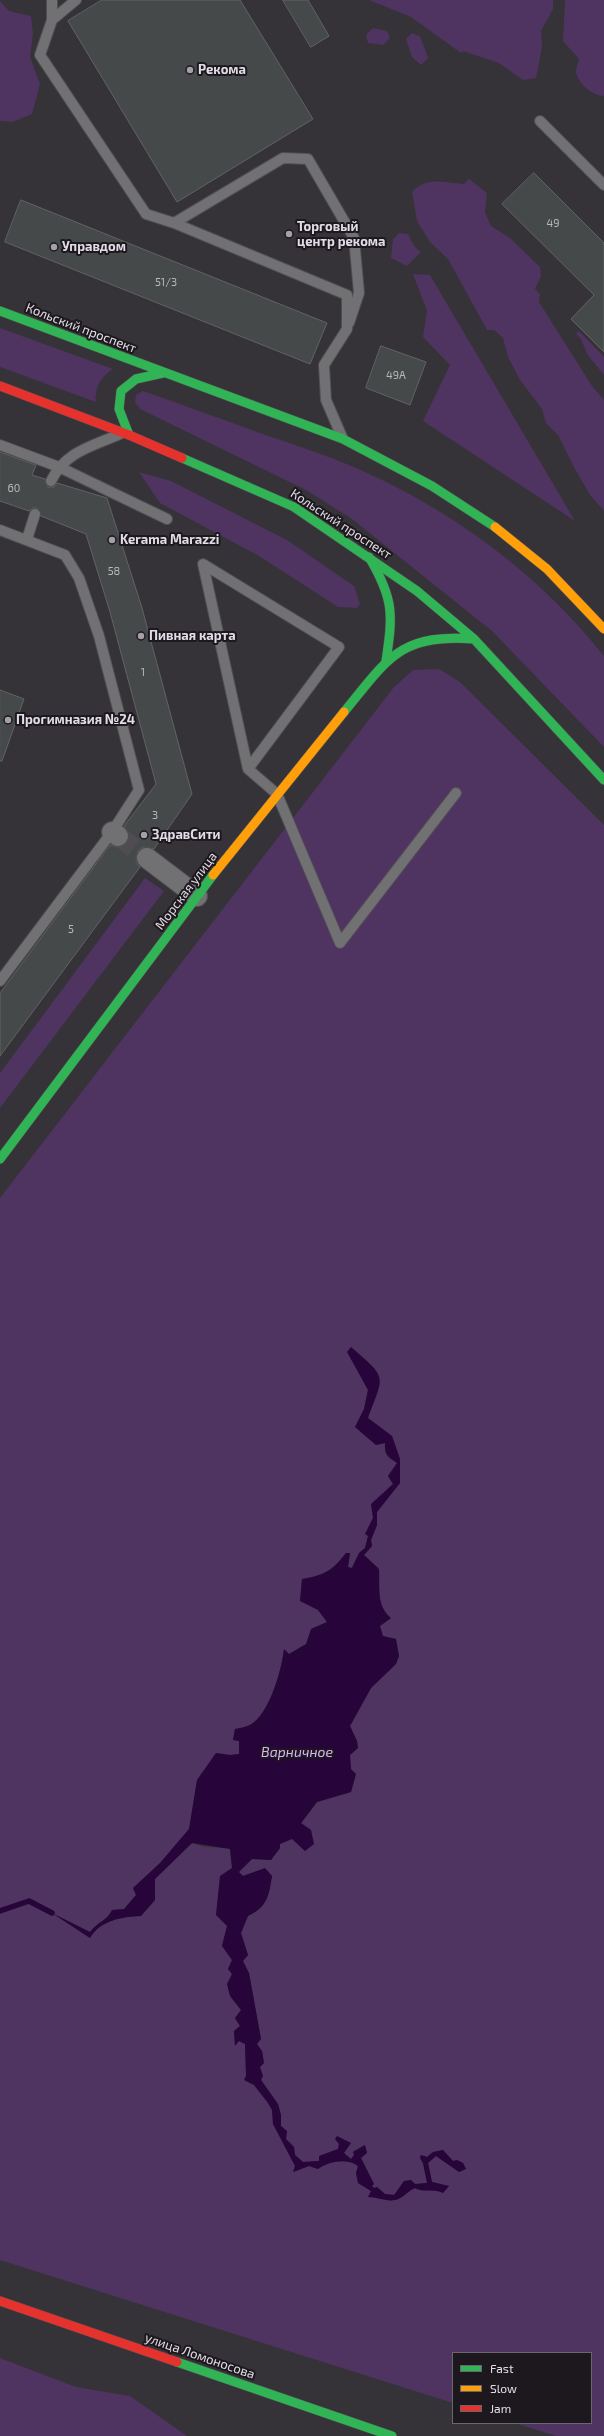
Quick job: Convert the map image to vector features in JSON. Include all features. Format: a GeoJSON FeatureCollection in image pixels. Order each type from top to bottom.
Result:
{"type":"FeatureCollection","features":[{"type":"Feature","properties":{"kind":"main road","name":"Кольский проспект"},"geometry":{"type":"LineString","coordinates":[[0,311],[343,439],[432,486],[488,521],[547,569],[604,629]]}},
{"type":"Feature","properties":{"kind":"main road"},"geometry":{"type":"LineString","coordinates":[[126,434],[120,418],[117,401],[124,387],[133,379],[145,375],[163,373]]}},
{"type":"Feature","properties":{"kind":"main road","name":"Кольский проспект"},"geometry":{"type":"LineString","coordinates":[[0,386],[126,434],[294,507],[417,591],[474,639],[604,780]]}},
{"type":"Feature","properties":{"kind":"main road"},"geometry":{"type":"LineString","coordinates":[[369,557],[388,592],[393,612],[386,661]]}},
{"type":"Feature","properties":{"kind":"main road","name":"Морская улица"},"geometry":{"type":"LineString","coordinates":[[0,1159],[197,896],[276,794],[386,661],[409,644],[440,636],[474,639]]}},
{"type":"Feature","properties":{"kind":"main road","name":"улица Ломоносова"},"geometry":{"type":"LineString","coordinates":[[0,2301],[392,2436]]}},
{"type":"Feature","properties":{"kind":"street"},"geometry":{"type":"LineString","coordinates":[[147,858],[197,896]]}},
{"type":"Feature","properties":{"kind":"lane"},"geometry":{"type":"LineString","coordinates":[[52,0],[52,20],[40,55],[146,214],[174,223],[347,295],[347,329]]}},
{"type":"Feature","properties":{"kind":"lane"},"geometry":{"type":"LineString","coordinates":[[52,20],[76,0]]}},
{"type":"Feature","properties":{"kind":"lane"},"geometry":{"type":"LineString","coordinates":[[540,121],[604,185]]}},
{"type":"Feature","properties":{"kind":"lane"},"geometry":{"type":"LineString","coordinates":[[174,223],[283,158],[308,158],[354,238],[359,293],[347,329],[324,365],[326,400],[343,439]]}},
{"type":"Feature","properties":{"kind":"lane"},"geometry":{"type":"LineString","coordinates":[[51,481],[59,466],[73,454],[126,434]]}},
{"type":"Feature","properties":{"kind":"lane"},"geometry":{"type":"LineString","coordinates":[[0,445],[59,466],[167,519]]}},
{"type":"Feature","properties":{"kind":"lane"},"geometry":{"type":"LineString","coordinates":[[27,539],[35,514]]}},
{"type":"Feature","properties":{"kind":"lane"},"geometry":{"type":"LineString","coordinates":[[0,530],[27,539],[65,555],[79,578],[99,636],[139,790],[115,834],[0,981]]}},
{"type":"Feature","properties":{"kind":"lane"},"geometry":{"type":"LineString","coordinates":[[248,769],[339,647],[203,564],[248,769],[276,794],[340,943],[456,792]]}},
{"type":"Feature","properties":{"kind":"shaded area"},"geometry":{"type":"Polygon","coordinates":[[[369,0],[553,0],[553,9],[541,31],[542,47],[536,78],[523,80],[499,63],[463,51],[461,53],[411,17],[369,0]]]}},
{"type":"Feature","properties":{"kind":"shaded area"},"geometry":{"type":"Polygon","coordinates":[[[565,0],[604,0],[604,96],[591,92],[583,85],[577,76],[576,70],[579,59],[563,41],[565,0]]]}},
{"type":"Feature","properties":{"kind":"shaded area"},"geometry":{"type":"Polygon","coordinates":[[[0,1],[9,11],[31,16],[33,34],[30,57],[40,84],[32,114],[13,122],[0,121],[0,1]]]}},
{"type":"Feature","properties":{"kind":"shaded area"},"geometry":{"type":"Polygon","coordinates":[[[373,28],[387,31],[390,38],[383,45],[368,43],[366,35],[373,28]]]}},
{"type":"Feature","properties":{"kind":"shaded area"},"geometry":{"type":"Polygon","coordinates":[[[412,33],[420,36],[428,58],[421,65],[412,57],[406,39],[412,33]]]}},
{"type":"Feature","properties":{"kind":"shaded area"},"geometry":{"type":"Polygon","coordinates":[[[469,179],[487,193],[485,212],[491,226],[510,238],[540,267],[541,276],[535,289],[540,294],[539,302],[592,386],[604,400],[604,511],[590,495],[558,435],[546,423],[542,409],[520,380],[508,357],[503,338],[494,330],[487,330],[448,259],[430,242],[417,221],[412,192],[418,187],[430,182],[464,184],[469,179]]]}},
{"type":"Feature","properties":{"kind":"shaded area"},"geometry":{"type":"Polygon","coordinates":[[[399,233],[408,234],[414,246],[421,252],[407,266],[391,258],[393,239],[399,233]]]}},
{"type":"Feature","properties":{"kind":"shaded area"},"geometry":{"type":"Polygon","coordinates":[[[413,274],[430,275],[575,521],[423,421],[450,365],[423,337],[427,311],[413,274]]]}},
{"type":"Feature","properties":{"kind":"shaded area"},"geometry":{"type":"Polygon","coordinates":[[[0,328],[113,369],[105,375],[99,383],[96,392],[96,402],[0,367],[0,328]]]}},
{"type":"Feature","properties":{"kind":"shaded area"},"geometry":{"type":"Polygon","coordinates":[[[579,331],[604,357],[604,375],[587,354],[581,339],[576,334],[579,331]]]}},
{"type":"Feature","properties":{"kind":"shaded area"},"geometry":{"type":"Polygon","coordinates":[[[143,391],[318,453],[363,471],[442,513],[501,554],[556,602],[581,628],[604,656],[604,747],[492,631],[352,519],[306,490],[140,409],[135,402],[136,395],[143,391]]]}},
{"type":"Feature","properties":{"kind":"shaded area"},"geometry":{"type":"Polygon","coordinates":[[[139,472],[171,481],[287,540],[354,586],[360,604],[357,608],[338,607],[259,556],[160,503],[139,472]]]}},
{"type":"Feature","properties":{"kind":"shaded area"},"geometry":{"type":"Polygon","coordinates":[[[439,669],[460,682],[604,825],[604,2436],[556,2436],[518,2424],[592,2424],[592,2352],[452,2352],[452,2403],[0,2260],[0,1198],[394,687],[413,670],[439,669]],[[351,1347],[348,1352],[368,1390],[364,1409],[355,1427],[376,1445],[386,1443],[385,1450],[387,1455],[397,1463],[388,1476],[393,1484],[371,1505],[373,1518],[365,1534],[368,1536],[365,1548],[359,1553],[351,1569],[348,1567],[350,1553],[346,1553],[332,1568],[322,1574],[302,1579],[300,1601],[318,1610],[327,1622],[311,1629],[307,1644],[289,1654],[284,1649],[281,1668],[269,1702],[263,1712],[257,1720],[250,1725],[235,1729],[233,1740],[239,1741],[239,1754],[230,1755],[216,1753],[197,1780],[189,1829],[160,1863],[133,1888],[136,1895],[124,1909],[112,1910],[107,1917],[90,1932],[55,1915],[90,1938],[106,1923],[126,1917],[141,1916],[155,1900],[155,1879],[192,1843],[204,1847],[230,1848],[232,1868],[220,1877],[216,1914],[227,1926],[222,1946],[232,1960],[228,1969],[232,1974],[227,1984],[230,1996],[241,2010],[235,2018],[240,2026],[234,2031],[235,2045],[239,2041],[245,2044],[246,2076],[244,2080],[254,2085],[272,2110],[273,2124],[295,2166],[294,2172],[309,2166],[318,2169],[333,2162],[349,2162],[358,2166],[356,2173],[358,2183],[371,2191],[369,2197],[395,2200],[399,2199],[415,2188],[443,2193],[449,2186],[432,2182],[428,2163],[436,2156],[459,2172],[466,2169],[463,2163],[457,2160],[453,2161],[443,2150],[433,2152],[427,2157],[421,2155],[420,2158],[423,2163],[427,2183],[415,2184],[411,2180],[404,2181],[395,2195],[385,2194],[377,2187],[374,2188],[372,2186],[374,2184],[361,2158],[367,2153],[365,2145],[353,2151],[355,2155],[351,2159],[344,2153],[351,2143],[337,2137],[335,2139],[339,2144],[338,2149],[319,2156],[319,2161],[303,2162],[295,2155],[294,2147],[286,2139],[287,2131],[281,2126],[281,2115],[278,2104],[261,2080],[263,2076],[260,2067],[264,2062],[262,2051],[257,2044],[261,2038],[249,1973],[243,1961],[248,1955],[241,1933],[248,1916],[259,1909],[266,1900],[270,1889],[272,1876],[265,1869],[243,1876],[238,1872],[252,1859],[271,1860],[280,1848],[280,1844],[292,1838],[305,1851],[313,1844],[311,1830],[301,1824],[317,1802],[351,1792],[356,1774],[351,1769],[350,1755],[358,1748],[357,1741],[350,1726],[371,1688],[396,1664],[399,1656],[396,1639],[383,1636],[380,1626],[391,1618],[386,1613],[381,1602],[379,1589],[379,1569],[364,1555],[372,1546],[371,1540],[377,1525],[377,1512],[400,1483],[400,1459],[392,1436],[368,1418],[380,1384],[377,1371],[351,1347]]]}},
{"type":"Feature","properties":{"kind":"shaded area"},"geometry":{"type":"Polygon","coordinates":[[[145,878],[164,891],[0,1108],[0,1073],[145,878]]]}},
{"type":"Feature","properties":{"kind":"shaded area"},"geometry":{"type":"Polygon","coordinates":[[[0,2358],[76,2387],[130,2396],[187,2436],[0,2436],[0,2358]]]}},
{"type":"Feature","properties":{"kind":"water","name":"Варничное"},"geometry":{"type":"Polygon","coordinates":[[[351,1347],[377,1372],[380,1384],[368,1418],[392,1436],[400,1459],[400,1483],[377,1512],[377,1525],[371,1540],[372,1546],[364,1555],[379,1569],[379,1589],[381,1602],[386,1613],[391,1618],[380,1626],[383,1636],[396,1639],[399,1656],[396,1664],[371,1688],[350,1726],[357,1741],[358,1748],[350,1755],[351,1769],[356,1774],[351,1792],[317,1802],[301,1823],[311,1830],[314,1844],[305,1851],[292,1839],[280,1844],[280,1848],[271,1860],[252,1859],[239,1872],[243,1876],[265,1868],[272,1876],[270,1889],[266,1900],[259,1909],[248,1916],[241,1933],[248,1955],[243,1961],[249,1973],[261,2039],[257,2044],[262,2051],[264,2063],[260,2067],[263,2076],[261,2080],[278,2104],[281,2115],[281,2126],[287,2131],[286,2139],[294,2147],[295,2155],[303,2162],[319,2161],[319,2156],[338,2149],[339,2144],[335,2139],[337,2136],[351,2143],[344,2153],[351,2159],[354,2155],[353,2152],[365,2145],[367,2153],[361,2158],[374,2184],[372,2186],[374,2188],[377,2187],[385,2194],[394,2195],[404,2181],[411,2180],[415,2184],[427,2183],[423,2163],[420,2158],[421,2155],[427,2157],[433,2152],[443,2150],[453,2161],[457,2160],[463,2163],[466,2169],[459,2172],[436,2156],[428,2163],[432,2182],[449,2186],[443,2193],[415,2188],[395,2200],[368,2197],[371,2191],[358,2183],[356,2173],[358,2166],[349,2162],[333,2162],[318,2169],[309,2166],[293,2172],[295,2166],[273,2124],[272,2110],[254,2085],[244,2080],[246,2076],[245,2044],[239,2041],[235,2046],[234,2031],[240,2026],[235,2018],[241,2010],[230,1996],[227,1984],[232,1974],[228,1969],[232,1960],[222,1946],[227,1926],[216,1915],[220,1876],[232,1868],[230,1849],[192,1843],[155,1879],[155,1900],[141,1916],[126,1917],[106,1923],[90,1938],[52,1913],[90,1932],[110,1914],[112,1910],[124,1909],[136,1895],[133,1888],[160,1863],[189,1829],[197,1780],[216,1753],[230,1755],[239,1754],[239,1741],[233,1740],[235,1729],[250,1725],[257,1720],[263,1712],[269,1702],[281,1668],[284,1649],[289,1654],[306,1644],[311,1629],[327,1622],[318,1610],[300,1601],[302,1579],[322,1574],[332,1568],[346,1553],[350,1553],[348,1567],[352,1568],[359,1553],[365,1548],[368,1536],[365,1534],[373,1518],[371,1504],[393,1484],[388,1476],[397,1463],[387,1455],[385,1443],[376,1445],[355,1427],[364,1409],[368,1390],[347,1352],[351,1347]]]}},
{"type":"Feature","properties":{"kind":"building","name":"Рекома"},"geometry":{"type":"Polygon","coordinates":[[[102,0],[240,0],[313,119],[177,202],[68,21],[102,0]]]}},
{"type":"Feature","properties":{"kind":"building"},"geometry":{"type":"Polygon","coordinates":[[[283,0],[308,0],[329,36],[311,47],[283,0]]]}},
{"type":"Feature","properties":{"kind":"building"},"geometry":{"type":"Polygon","coordinates":[[[534,173],[604,243],[604,352],[571,319],[594,295],[502,204],[534,173]]]}},
{"type":"Feature","properties":{"kind":"building"},"geometry":{"type":"Polygon","coordinates":[[[21,200],[327,323],[310,364],[5,242],[21,200]]]}},
{"type":"Feature","properties":{"kind":"building"},"geometry":{"type":"Polygon","coordinates":[[[381,346],[426,362],[410,405],[366,388],[381,346]]]}},
{"type":"Feature","properties":{"kind":"building"},"geometry":{"type":"Polygon","coordinates":[[[0,452],[36,465],[32,475],[45,479],[48,487],[54,487],[57,483],[107,498],[142,608],[192,794],[154,849],[143,847],[138,851],[136,862],[140,867],[0,1056],[0,993],[110,845],[118,847],[127,843],[129,836],[124,826],[156,784],[110,612],[86,534],[41,516],[37,508],[33,508],[29,511],[0,501],[0,452]]]}},
{"type":"Feature","properties":{"kind":"building","name":"Прогимназия №24"},"geometry":{"type":"Polygon","coordinates":[[[0,690],[24,699],[2,761],[0,761],[0,690]]]}},
{"type":"Feature","properties":{"kind":"waterway"},"geometry":{"type":"LineString","coordinates":[[0,1911],[29,1901],[52,1913]]}},
{"type":"Feature","properties":{"kind":"tunnel"},"geometry":{"type":"LineString","coordinates":[[118,836],[147,858]]}},
{"type":"Feature","properties":{"kind":"traffic: fast"},"geometry":{"type":"LineString","coordinates":[[0,311],[343,439],[432,486],[495,527]]}},
{"type":"Feature","properties":{"kind":"traffic: fast"},"geometry":{"type":"LineString","coordinates":[[129,435],[119,409],[121,391],[136,379],[163,373]]}},
{"type":"Feature","properties":{"kind":"traffic: fast"},"geometry":{"type":"LineString","coordinates":[[182,458],[294,507],[417,591],[474,639],[604,780]]}},
{"type":"Feature","properties":{"kind":"traffic: fast"},"geometry":{"type":"LineString","coordinates":[[369,557],[383,584],[390,607],[390,631],[386,661]]}},
{"type":"Feature","properties":{"kind":"traffic: fast"},"geometry":{"type":"LineString","coordinates":[[344,712],[384,664],[411,646],[428,641],[449,638],[474,639]]}},
{"type":"Feature","properties":{"kind":"traffic: fast"},"geometry":{"type":"LineString","coordinates":[[0,1159],[213,875]]}},
{"type":"Feature","properties":{"kind":"traffic: fast"},"geometry":{"type":"LineString","coordinates":[[177,2362],[392,2436]]}},
{"type":"Feature","properties":{"kind":"traffic: slow"},"geometry":{"type":"LineString","coordinates":[[495,527],[547,569],[604,629]]}},
{"type":"Feature","properties":{"kind":"traffic: slow"},"geometry":{"type":"LineString","coordinates":[[213,875],[344,712]]}},
{"type":"Feature","properties":{"kind":"traffic: jam"},"geometry":{"type":"LineString","coordinates":[[0,386],[129,435],[182,458]]}},
{"type":"Feature","properties":{"kind":"traffic: jam"},"geometry":{"type":"LineString","coordinates":[[0,2301],[177,2362]]}},
{"type":"Feature","properties":{"kind":"place","name":"Рекома"},"geometry":{"type":"Point","coordinates":[190,70]}},
{"type":"Feature","properties":{"kind":"place","name":"Торговый центр рекома"},"geometry":{"type":"Point","coordinates":[289,234]}},
{"type":"Feature","properties":{"kind":"place","name":"Управдом"},"geometry":{"type":"Point","coordinates":[54,247]}},
{"type":"Feature","properties":{"kind":"place","name":"Kerama Marazzi"},"geometry":{"type":"Point","coordinates":[112,540]}},
{"type":"Feature","properties":{"kind":"place","name":"Пивная карта"},"geometry":{"type":"Point","coordinates":[141,636]}},
{"type":"Feature","properties":{"kind":"place","name":"Прогимназия №24"},"geometry":{"type":"Point","coordinates":[8,720]}},
{"type":"Feature","properties":{"kind":"place","name":"ЗдравСити"},"geometry":{"type":"Point","coordinates":[144,835]}}]}
